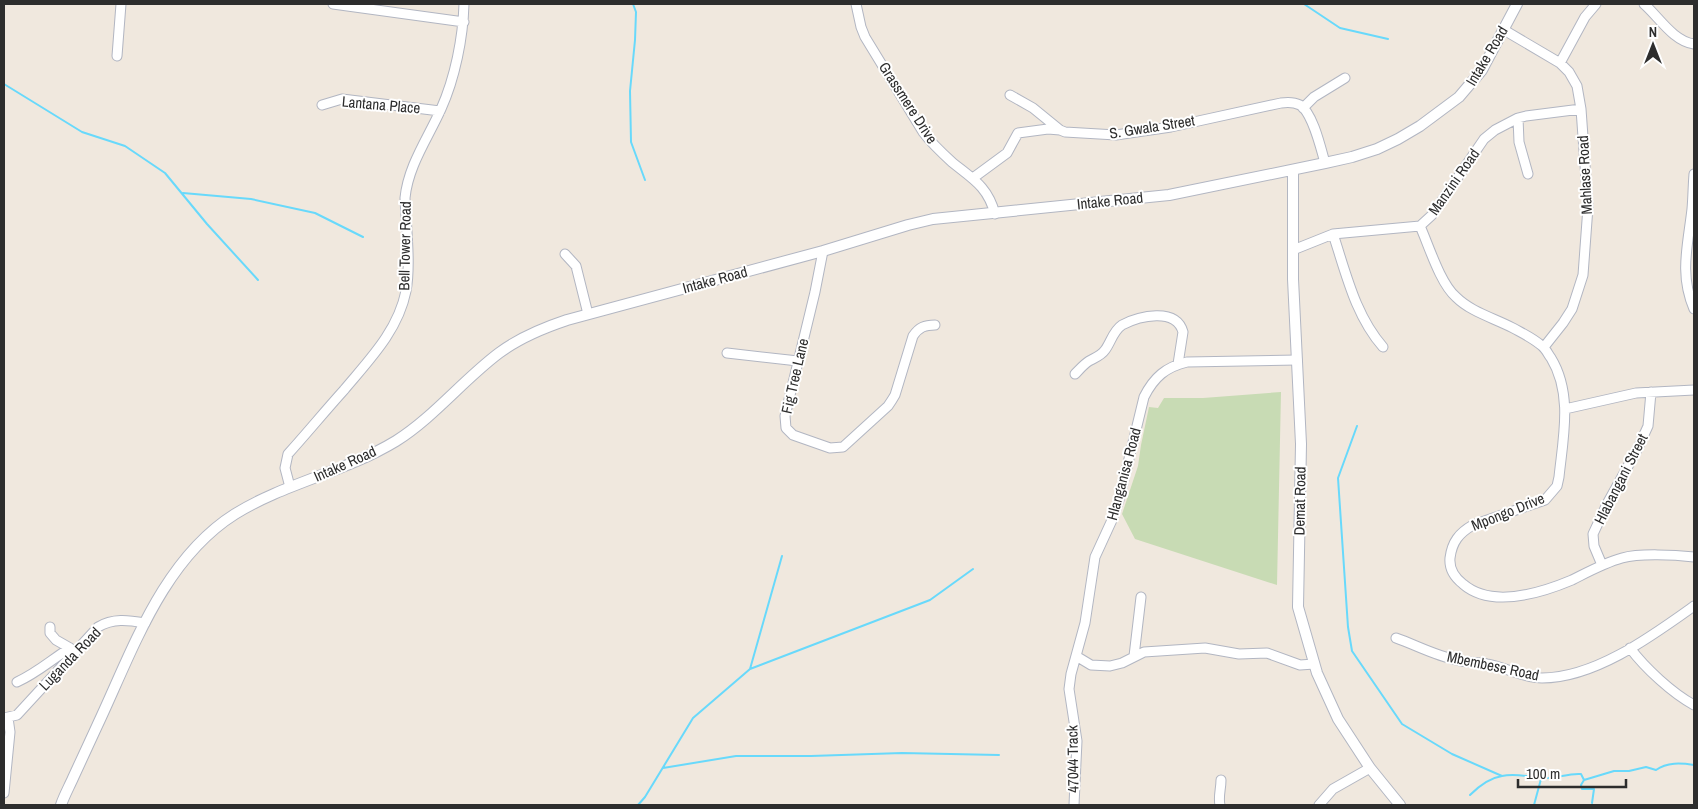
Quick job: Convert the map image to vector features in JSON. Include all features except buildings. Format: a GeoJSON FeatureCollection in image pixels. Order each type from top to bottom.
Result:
{"type":"FeatureCollection","features":[{"type":"Feature","properties":{"kind":"street"},"geometry":{"type":"LineString","coordinates":[[118,56],[121,4]]}},
{"type":"Feature","properties":{"kind":"street"},"geometry":{"type":"LineString","coordinates":[[333,4],[464,22]]}},
{"type":"Feature","properties":{"kind":"street","name":"Bell Tower Road"},"geometry":{"type":"LineString","coordinates":[[290,487],[285,468],[288,454],[374,356],[396,321],[403,303],[407,271],[406,187],[410,173],[446,98],[461,39],[464,22],[464,4]]}},
{"type":"Feature","properties":{"kind":"street","name":"Grassmere Drive"},"geometry":{"type":"LineString","coordinates":[[856,4],[865,37],[923,132],[932,144],[973,178],[989,196],[995,214]]}},
{"type":"Feature","properties":{"kind":"street","name":"Intake Road"},"geometry":{"type":"LineString","coordinates":[[61,805],[145,623],[172,576],[186,556],[234,515],[260,500],[356,461],[396,440],[433,412],[493,358],[511,345],[549,326],[588,314],[823,251],[908,224],[933,219],[1169,195],[1325,163],[1377,149],[1405,135],[1460,97],[1482,70],[1517,4]]}},
{"type":"Feature","properties":{"kind":"street"},"geometry":{"type":"LineString","coordinates":[[1560,63],[1585,17],[1596,4]]}},
{"type":"Feature","properties":{"kind":"street"},"geometry":{"type":"LineString","coordinates":[[1644,4],[1674,34],[1694,44]]}},
{"type":"Feature","properties":{"kind":"street","name":"Mahlase Road"},"geometry":{"type":"LineString","coordinates":[[1504,30],[1560,63],[1569,72],[1577,86],[1581,109],[1588,207],[1583,274],[1572,309],[1544,346]]}},
{"type":"Feature","properties":{"kind":"street"},"geometry":{"type":"LineString","coordinates":[[1325,163],[1311,122],[1303,108],[1314,97],[1345,78]]}},
{"type":"Feature","properties":{"kind":"street"},"geometry":{"type":"LineString","coordinates":[[1010,95],[1033,108],[1060,130]]}},
{"type":"Feature","properties":{"kind":"street","name":"Lantana Place"},"geometry":{"type":"LineString","coordinates":[[322,105],[342,99],[440,111]]}},
{"type":"Feature","properties":{"kind":"street","name":"S. Gwala Street"},"geometry":{"type":"LineString","coordinates":[[973,178],[1006,153],[1018,133],[1048,129],[1088,134],[1116,134],[1171,126],[1281,103],[1295,103],[1303,108]]}},
{"type":"Feature","properties":{"kind":"street","name":"Manzini Road"},"geometry":{"type":"LineString","coordinates":[[1293,250],[1333,234],[1420,226],[1432,215],[1484,139],[1495,130],[1518,118],[1581,109]]}},
{"type":"Feature","properties":{"kind":"street"},"geometry":{"type":"LineString","coordinates":[[1518,118],[1520,142],[1528,174]]}},
{"type":"Feature","properties":{"kind":"street","name":"Demat Road"},"geometry":{"type":"LineString","coordinates":[[1293,170],[1293,298],[1301,444],[1298,607],[1314,664],[1338,719],[1370,768],[1400,805]]}},
{"type":"Feature","properties":{"kind":"street"},"geometry":{"type":"LineString","coordinates":[[1694,174],[1692,209],[1685,247],[1685,271],[1694,310]]}},
{"type":"Feature","properties":{"kind":"street","name":"Mpongo Drive"},"geometry":{"type":"LineString","coordinates":[[1420,226],[1444,281],[1455,297],[1466,305],[1513,328],[1544,346],[1556,366],[1561,382],[1565,409],[1560,477],[1552,493],[1545,500],[1473,525],[1463,531],[1455,540],[1451,549],[1450,563],[1457,580],[1467,588],[1479,593],[1496,596],[1515,596],[1539,592],[1622,558],[1632,556],[1694,557]]}},
{"type":"Feature","properties":{"kind":"street"},"geometry":{"type":"LineString","coordinates":[[1333,234],[1362,319],[1383,347]]}},
{"type":"Feature","properties":{"kind":"street","name":"Fig Tree Lane"},"geometry":{"type":"LineString","coordinates":[[823,251],[785,416],[786,428],[793,436],[830,448],[838,448],[848,443],[888,406],[895,395],[917,330],[935,325]]}},
{"type":"Feature","properties":{"kind":"street"},"geometry":{"type":"LineString","coordinates":[[565,254],[576,266],[588,314]]}},
{"type":"Feature","properties":{"kind":"street"},"geometry":{"type":"LineString","coordinates":[[1075,374],[1088,361],[1105,350],[1118,329],[1134,320],[1151,316],[1170,317],[1182,328],[1178,364]]}},
{"type":"Feature","properties":{"kind":"street"},"geometry":{"type":"LineString","coordinates":[[726,353],[798,361]]}},
{"type":"Feature","properties":{"kind":"street","name":"Hlanganisa Road"},"geometry":{"type":"LineString","coordinates":[[1072,713],[1069,688],[1071,674],[1085,623],[1095,557],[1119,500],[1144,397],[1156,377],[1163,371],[1178,364],[1214,361],[1297,360]]}},
{"type":"Feature","properties":{"kind":"street"},"geometry":{"type":"LineString","coordinates":[[1565,409],[1636,393],[1694,390]]}},
{"type":"Feature","properties":{"kind":"street","name":"Hlabangani Street"},"geometry":{"type":"LineString","coordinates":[[1602,566],[1594,546],[1593,534],[1648,426],[1652,392]]}},
{"type":"Feature","properties":{"kind":"street"},"geometry":{"type":"LineString","coordinates":[[1134,656],[1141,596]]}},
{"type":"Feature","properties":{"kind":"street","name":"Mbembese Road"},"geometry":{"type":"LineString","coordinates":[[1396,638],[1449,658],[1487,664],[1522,676],[1557,677],[1584,670],[1630,648],[1694,606]]}},
{"type":"Feature","properties":{"kind":"street","name":"Luganda Road"},"geometry":{"type":"LineString","coordinates":[[6,718],[17,715],[72,650],[98,627],[107,622],[124,620],[145,623]]}},
{"type":"Feature","properties":{"kind":"street"},"geometry":{"type":"LineString","coordinates":[[50,627],[50,633],[56,640],[72,650]]}},
{"type":"Feature","properties":{"kind":"street"},"geometry":{"type":"LineString","coordinates":[[1076,656],[1091,665],[1116,665],[1144,652],[1205,648],[1239,654],[1268,653],[1300,665],[1314,664]]}},
{"type":"Feature","properties":{"kind":"street"},"geometry":{"type":"LineString","coordinates":[[1630,648],[1655,676],[1694,706]]}},
{"type":"Feature","properties":{"kind":"street"},"geometry":{"type":"LineString","coordinates":[[17,682],[34,675],[51,660],[72,650]]}},
{"type":"Feature","properties":{"kind":"street","name":"47044 Track"},"geometry":{"type":"LineString","coordinates":[[1072,713],[1076,741],[1074,805]]}},
{"type":"Feature","properties":{"kind":"street"},"geometry":{"type":"LineString","coordinates":[[4,793],[10,732],[6,718]]}},
{"type":"Feature","properties":{"kind":"street"},"geometry":{"type":"LineString","coordinates":[[1319,805],[1334,789],[1370,768]]}},
{"type":"Feature","properties":{"kind":"street"},"geometry":{"type":"LineString","coordinates":[[1220,805],[1221,780]]}},
{"type":"Feature","properties":{"kind":"green space"},"geometry":{"type":"Polygon","coordinates":[[[1281,392],[1277,585],[1135,539],[1122,514],[1138,466],[1149,407],[1158,408],[1164,398],[1203,398],[1281,392]]]}},
{"type":"Feature","properties":{"kind":"waterway"},"geometry":{"type":"LineString","coordinates":[[633,4],[636,12],[630,91],[631,142],[645,180]]}},
{"type":"Feature","properties":{"kind":"waterway"},"geometry":{"type":"LineString","coordinates":[[1304,4],[1340,28],[1388,39]]}},
{"type":"Feature","properties":{"kind":"waterway"},"geometry":{"type":"LineString","coordinates":[[4,84],[82,132],[125,146],[165,173],[207,224],[258,280]]}},
{"type":"Feature","properties":{"kind":"waterway"},"geometry":{"type":"LineString","coordinates":[[183,193],[251,199],[315,213],[363,237]]}},
{"type":"Feature","properties":{"kind":"waterway"},"geometry":{"type":"LineString","coordinates":[[1357,426],[1338,478],[1348,627],[1352,651],[1402,724],[1452,754],[1502,776],[1550,778],[1581,774],[1584,780],[1614,771],[1629,771],[1646,767],[1656,770],[1660,767],[1674,764],[1694,765]]}},
{"type":"Feature","properties":{"kind":"waterway"},"geometry":{"type":"LineString","coordinates":[[750,669],[782,556]]}},
{"type":"Feature","properties":{"kind":"waterway"},"geometry":{"type":"LineString","coordinates":[[638,805],[645,797],[693,718],[750,669],[930,600],[973,569]]}},
{"type":"Feature","properties":{"kind":"waterway"},"geometry":{"type":"LineString","coordinates":[[663,768],[736,756],[902,753],[999,755]]}},
{"type":"Feature","properties":{"kind":"waterway"},"geometry":{"type":"LineString","coordinates":[[1470,795],[1485,783],[1502,776]]}},
{"type":"Feature","properties":{"kind":"waterway"},"geometry":{"type":"LineString","coordinates":[[1534,805],[1541,779]]}},
{"type":"Feature","properties":{"kind":"waterway"},"geometry":{"type":"LineString","coordinates":[[1584,780],[1581,785],[1582,789],[1594,789],[1592,803]]}}]}
